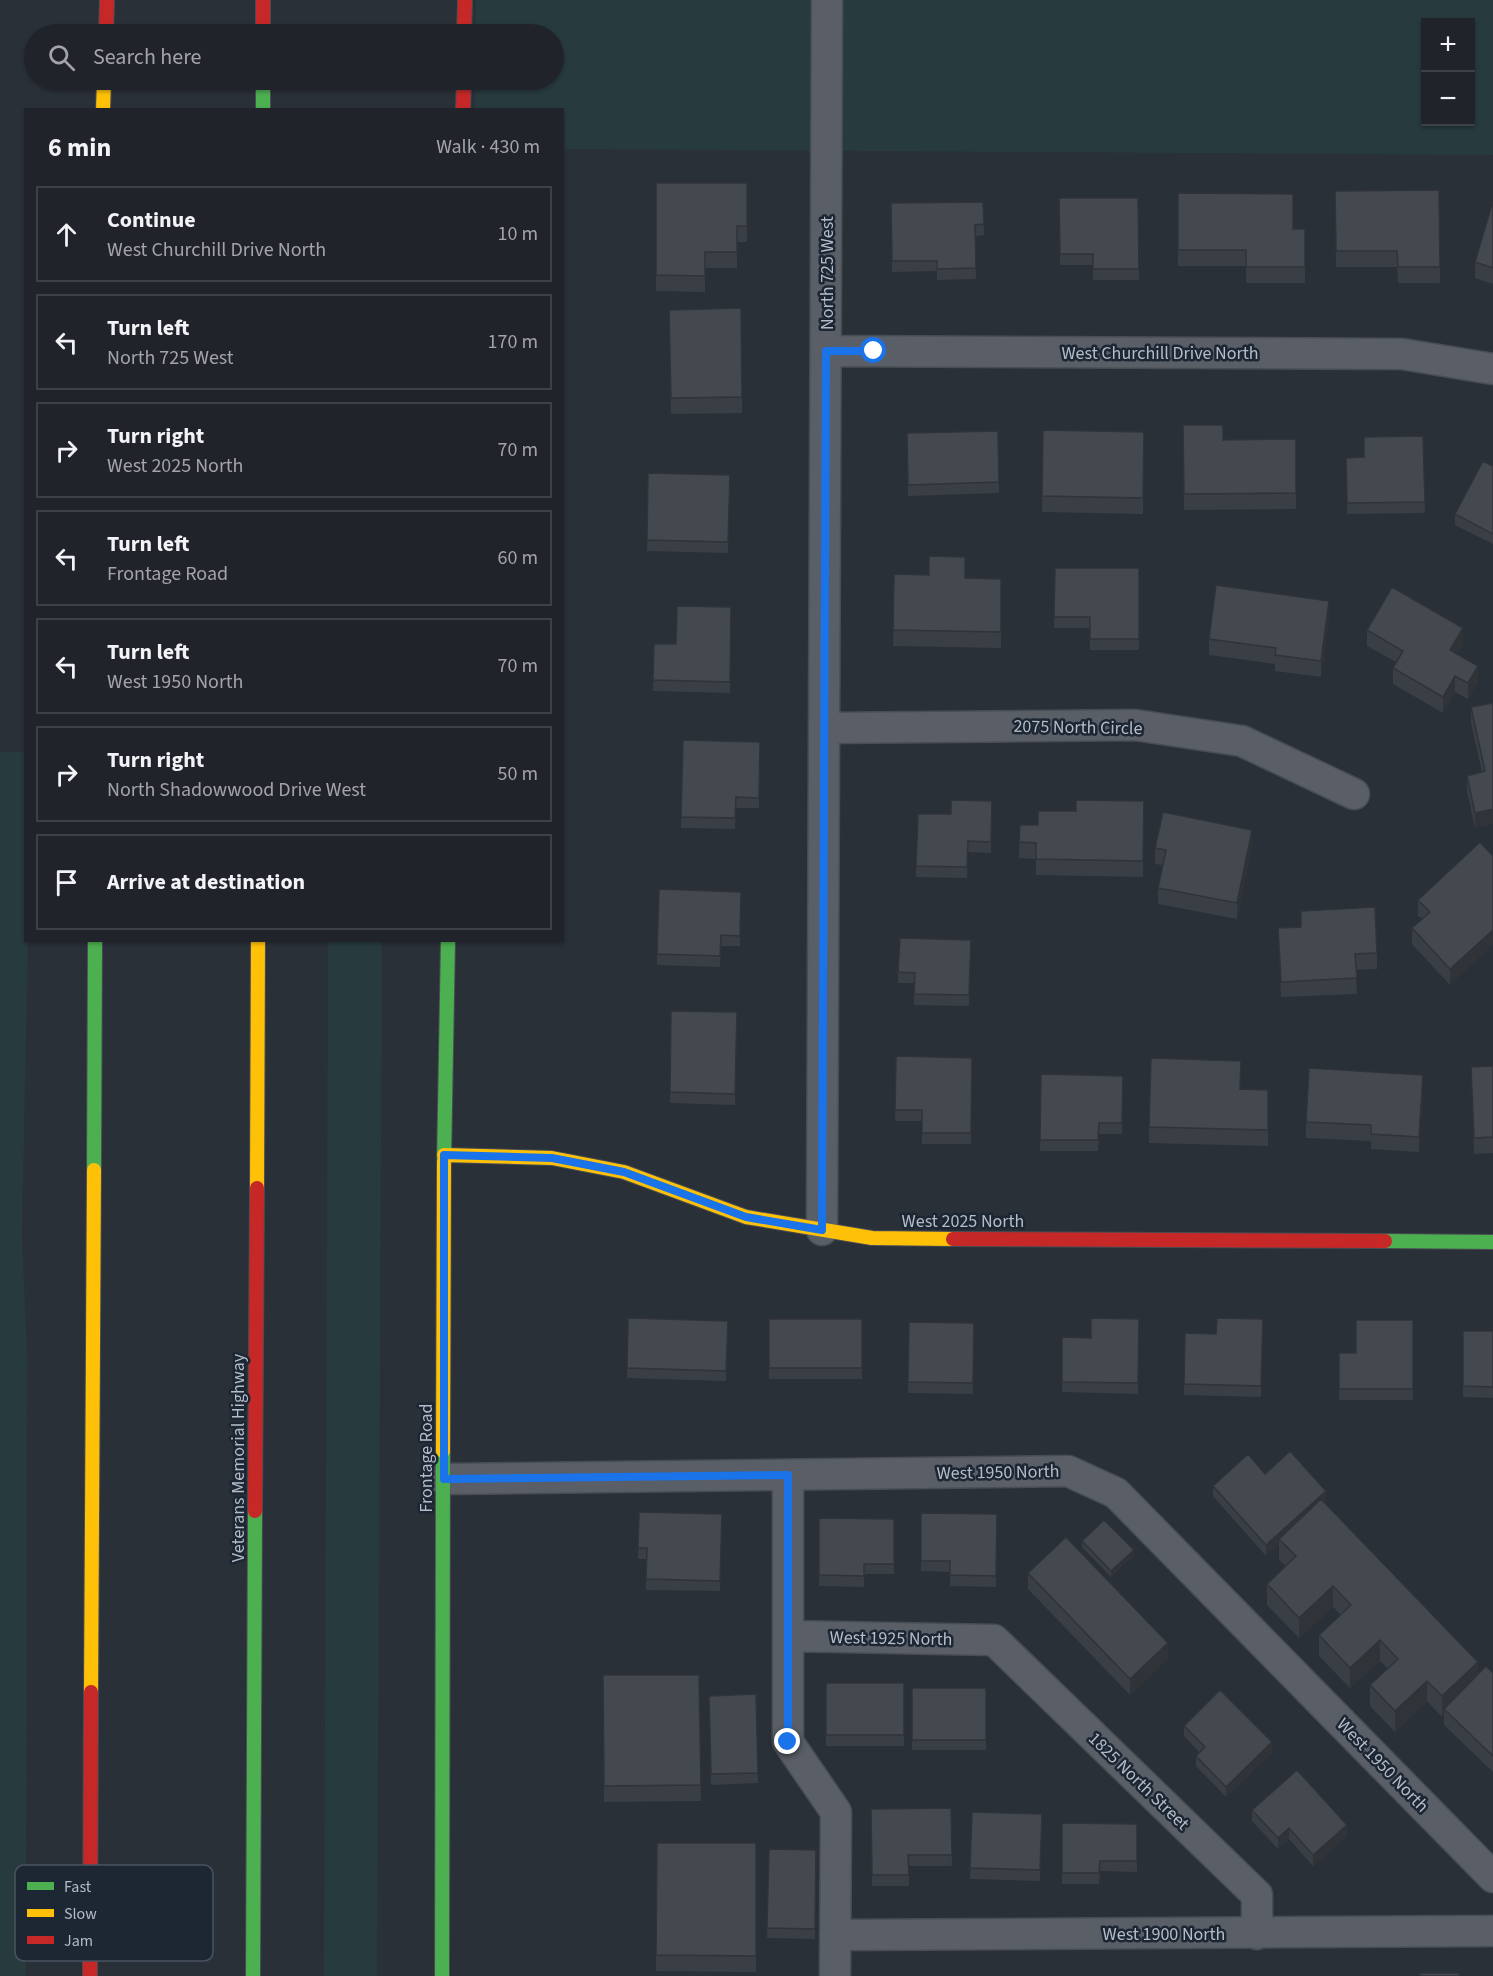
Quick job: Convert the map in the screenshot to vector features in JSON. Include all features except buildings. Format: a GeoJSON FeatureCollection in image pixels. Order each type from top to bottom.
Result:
{"type":"FeatureCollection","features":[{"type":"Feature","properties":{"kind":"main road"},"geometry":{"type":"LineString","coordinates":[[96,0],[97,24]]}},
{"type":"Feature","properties":{"kind":"main road"},"geometry":{"type":"LineString","coordinates":[[106,24],[107,0]]}},
{"type":"Feature","properties":{"kind":"main road"},"geometry":{"type":"LineString","coordinates":[[263,0],[263,24]]}},
{"type":"Feature","properties":{"kind":"main road"},"geometry":{"type":"LineString","coordinates":[[464,24],[465,0]]}},
{"type":"Feature","properties":{"kind":"main road"},"geometry":{"type":"LineString","coordinates":[[99,90],[101,108]]}},
{"type":"Feature","properties":{"kind":"main road"},"geometry":{"type":"LineString","coordinates":[[101,108],[103,90]]}},
{"type":"Feature","properties":{"kind":"main road"},"geometry":{"type":"LineString","coordinates":[[262,108],[263,90]]}},
{"type":"Feature","properties":{"kind":"main road"},"geometry":{"type":"LineString","coordinates":[[464,90],[464,108]]}},
{"type":"Feature","properties":{"kind":"main road"},"geometry":{"type":"LineString","coordinates":[[91,1865],[95,942]]}},
{"type":"Feature","properties":{"kind":"main road","name":"Veterans Memorial Highway"},"geometry":{"type":"LineString","coordinates":[[253,1976],[258,942]]}},
{"type":"Feature","properties":{"kind":"main road","name":"Frontage Road"},"geometry":{"type":"LineString","coordinates":[[442,1976],[444,1155],[448,942]]}},
{"type":"Feature","properties":{"kind":"main road","name":"West 2025 North"},"geometry":{"type":"LineString","coordinates":[[444,1155],[552,1158],[614,1170],[746,1217],[872,1238],[1493,1242]]}},
{"type":"Feature","properties":{"kind":"main road"},"geometry":{"type":"LineString","coordinates":[[90,1961],[90,1976]]}},
{"type":"Feature","properties":{"kind":"street","name":"North 725 West"},"geometry":{"type":"LineString","coordinates":[[822,1230],[827,0]]}},
{"type":"Feature","properties":{"kind":"street","name":"West Churchill Drive North"},"geometry":{"type":"LineString","coordinates":[[826,351],[1402,354],[1493,369]]}},
{"type":"Feature","properties":{"kind":"street","name":"2075 North Circle"},"geometry":{"type":"LineString","coordinates":[[824,728],[1135,725],[1242,741],[1354,794]]}},
{"type":"Feature","properties":{"kind":"street","name":"West 1950 North"},"geometry":{"type":"LineString","coordinates":[[444,1479],[1068,1471],[1116,1493],[1493,1877]]}},
{"type":"Feature","properties":{"kind":"street"},"geometry":{"type":"LineString","coordinates":[[788,1475],[788,1742],[836,1812],[835,1976]]}},
{"type":"Feature","properties":{"kind":"street","name":"West 1925 North"},"geometry":{"type":"LineString","coordinates":[[788,1636],[994,1640]]}},
{"type":"Feature","properties":{"kind":"street","name":"1825 North Street"},"geometry":{"type":"LineString","coordinates":[[994,1640],[1257,1895],[1257,1934]]}},
{"type":"Feature","properties":{"kind":"street","name":"West 1900 North"},"geometry":{"type":"LineString","coordinates":[[835,1935],[1493,1931]]}},
{"type":"Feature","properties":{"kind":"green space"},"geometry":{"type":"Polygon","coordinates":[[[476,0],[1493,0],[1493,155],[564,149],[564,108],[475,108],[475,90],[564,90],[564,24],[475,24],[476,0]]]}},
{"type":"Feature","properties":{"kind":"green space"},"geometry":{"type":"Polygon","coordinates":[[[0,752],[24,752],[24,942],[28,942],[22,1233],[27,1354],[26,1865],[15,1865],[15,1961],[26,1961],[26,1976],[0,1976],[0,752]]]}},
{"type":"Feature","properties":{"kind":"green space"},"geometry":{"type":"Polygon","coordinates":[[[328,942],[382,942],[377,1976],[324,1976],[328,942]]]}},
{"type":"Feature","properties":{"kind":"traffic: fast"},"geometry":{"type":"LineString","coordinates":[[263,90],[263,108]]}},
{"type":"Feature","properties":{"kind":"traffic: fast"},"geometry":{"type":"LineString","coordinates":[[94,1170],[95,942]]}},
{"type":"Feature","properties":{"kind":"traffic: fast"},"geometry":{"type":"LineString","coordinates":[[444,1162],[448,942]]}},
{"type":"Feature","properties":{"kind":"traffic: fast"},"geometry":{"type":"LineString","coordinates":[[1385,1241],[1493,1242]]}},
{"type":"Feature","properties":{"kind":"traffic: fast"},"geometry":{"type":"LineString","coordinates":[[442,1976],[443,1451]]}},
{"type":"Feature","properties":{"kind":"traffic: fast"},"geometry":{"type":"LineString","coordinates":[[253,1976],[255,1511]]}},
{"type":"Feature","properties":{"kind":"traffic: slow"},"geometry":{"type":"LineString","coordinates":[[103,108],[104,90]]}},
{"type":"Feature","properties":{"kind":"traffic: slow"},"geometry":{"type":"LineString","coordinates":[[257,1188],[258,942]]}},
{"type":"Feature","properties":{"kind":"traffic: slow"},"geometry":{"type":"LineString","coordinates":[[444,1155],[552,1158],[624,1172],[746,1217],[872,1238],[953,1239]]}},
{"type":"Feature","properties":{"kind":"traffic: slow"},"geometry":{"type":"LineString","coordinates":[[443,1451],[444,1162]]}},
{"type":"Feature","properties":{"kind":"traffic: slow"},"geometry":{"type":"LineString","coordinates":[[91,1692],[94,1170]]}},
{"type":"Feature","properties":{"kind":"traffic: jam"},"geometry":{"type":"LineString","coordinates":[[106,24],[107,0]]}},
{"type":"Feature","properties":{"kind":"traffic: jam"},"geometry":{"type":"LineString","coordinates":[[263,0],[263,24]]}},
{"type":"Feature","properties":{"kind":"traffic: jam"},"geometry":{"type":"LineString","coordinates":[[464,24],[465,0]]}},
{"type":"Feature","properties":{"kind":"traffic: jam"},"geometry":{"type":"LineString","coordinates":[[463,108],[464,90]]}},
{"type":"Feature","properties":{"kind":"traffic: jam"},"geometry":{"type":"LineString","coordinates":[[255,1511],[257,1188]]}},
{"type":"Feature","properties":{"kind":"traffic: jam"},"geometry":{"type":"LineString","coordinates":[[953,1239],[1385,1241]]}},
{"type":"Feature","properties":{"kind":"traffic: jam"},"geometry":{"type":"LineString","coordinates":[[90,1865],[91,1692]]}},
{"type":"Feature","properties":{"kind":"traffic: jam"},"geometry":{"type":"LineString","coordinates":[[90,1961],[90,1976]]}},
{"type":"Feature","properties":{"kind":"route"},"geometry":{"type":"LineString","coordinates":[[788,1742],[788,1475],[444,1479],[444,1155],[552,1158],[624,1172],[746,1217],[822,1230],[826,351],[874,351]]}}]}
